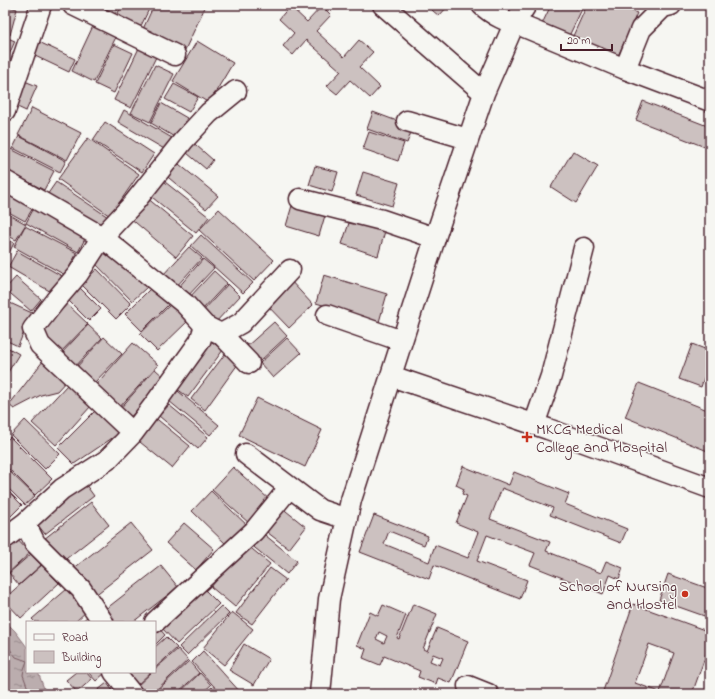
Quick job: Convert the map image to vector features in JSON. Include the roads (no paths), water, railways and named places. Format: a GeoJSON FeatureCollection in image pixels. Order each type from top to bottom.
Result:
{"type":"FeatureCollection","features":[{"type":"Feature","properties":{"kind":"street"},"geometry":{"type":"LineString","coordinates":[[5,111],[11,77],[41,5]]}},
{"type":"Feature","properties":{"kind":"street"},"geometry":{"type":"LineString","coordinates":[[73,5],[176,55]]}},
{"type":"Feature","properties":{"kind":"street"},"geometry":{"type":"LineString","coordinates":[[382,5],[484,93]]}},
{"type":"Feature","properties":{"kind":"street"},"geometry":{"type":"LineString","coordinates":[[482,5],[487,10],[514,24],[625,69],[710,101]]}},
{"type":"Feature","properties":{"kind":"street"},"geometry":{"type":"LineString","coordinates":[[320,694],[329,599],[351,500],[435,238],[484,93],[514,24],[526,5]]}},
{"type":"Feature","properties":{"kind":"street"},"geometry":{"type":"LineString","coordinates":[[625,69],[641,29],[663,7],[671,5]]}},
{"type":"Feature","properties":{"kind":"street"},"geometry":{"type":"LineString","coordinates":[[133,432],[40,345],[34,329],[78,274],[102,237],[133,204],[183,141],[210,113],[236,91]]}},
{"type":"Feature","properties":{"kind":"street"},"geometry":{"type":"LineString","coordinates":[[407,121],[468,139]]}},
{"type":"Feature","properties":{"kind":"street"},"geometry":{"type":"LineString","coordinates":[[5,181],[102,237],[185,304],[249,363]]}},
{"type":"Feature","properties":{"kind":"street"},"geometry":{"type":"LineString","coordinates":[[300,199],[382,220],[435,238]]}},
{"type":"Feature","properties":{"kind":"street"},"geometry":{"type":"LineString","coordinates":[[534,425],[551,376],[584,248]]}},
{"type":"Feature","properties":{"kind":"street"},"geometry":{"type":"LineString","coordinates":[[5,538],[25,523],[62,489],[106,460],[133,432],[157,402],[200,341],[213,330],[241,323],[290,270]]}},
{"type":"Feature","properties":{"kind":"street"},"geometry":{"type":"LineString","coordinates":[[327,315],[402,341]]}},
{"type":"Feature","properties":{"kind":"street"},"geometry":{"type":"LineString","coordinates":[[391,376],[710,488]]}},
{"type":"Feature","properties":{"kind":"street"},"geometry":{"type":"LineString","coordinates":[[246,454],[320,510],[347,519]]}},
{"type":"Feature","properties":{"kind":"street"},"geometry":{"type":"LineString","coordinates":[[156,621],[254,531],[289,488]]}},
{"type":"Feature","properties":{"kind":"street"},"geometry":{"type":"LineString","coordinates":[[25,523],[35,543],[81,589],[102,621]]}},
{"type":"Feature","properties":{"kind":"street"},"geometry":{"type":"LineString","coordinates":[[115,673],[132,694]]}},
{"type":"Feature","properties":{"kind":"street"},"geometry":{"type":"LineString","coordinates":[[468,686],[488,694]]}},
{"type":"Feature","properties":{"kind":"water"},"geometry":{"type":"Polygon","coordinates":[[[5,621],[26,646],[26,673],[38,673],[46,694],[5,694],[5,621]]]}},
{"type":"Feature","properties":{"kind":"place","name":"MKCG Medical College and Hospital"},"geometry":{"type":"Point","coordinates":[527,437]}},
{"type":"Feature","properties":{"kind":"place","name":"School of Nursing and Hostel"},"geometry":{"type":"Point","coordinates":[685,594]}}]}
